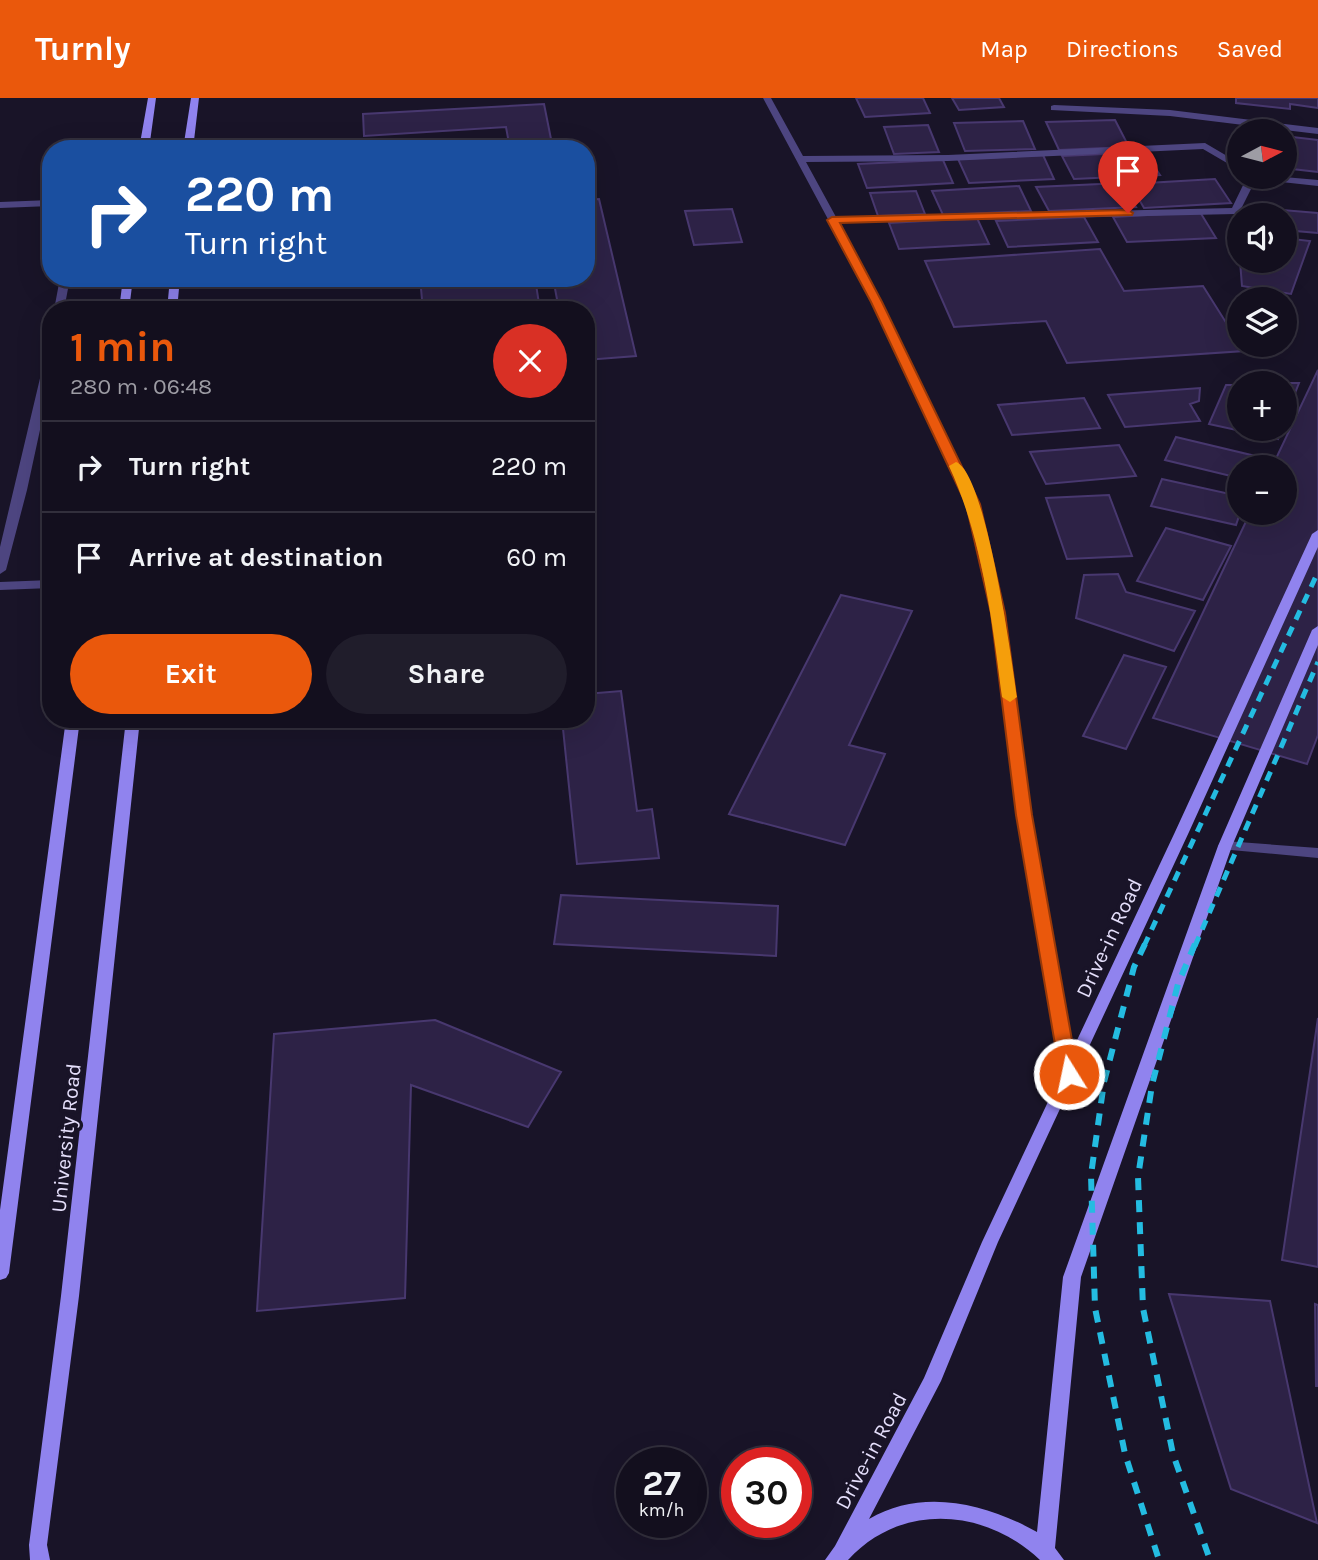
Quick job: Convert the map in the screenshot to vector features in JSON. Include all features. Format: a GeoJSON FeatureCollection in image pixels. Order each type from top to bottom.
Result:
{"type":"FeatureCollection","features":[{"type":"Feature","properties":{"kind":"main road"},"geometry":{"type":"LineString","coordinates":[[145,140],[152,98]]}},
{"type":"Feature","properties":{"kind":"main road"},"geometry":{"type":"LineString","coordinates":[[189,140],[195,98]]}},
{"type":"Feature","properties":{"kind":"main road","name":"Drive-in Road"},"geometry":{"type":"LineString","coordinates":[[839,1554],[932,1381],[990,1242],[1318,534]]}},
{"type":"Feature","properties":{"kind":"main road"},"geometry":{"type":"LineString","coordinates":[[1049,1554],[1072,1277],[1225,846],[1318,630]]}},
{"type":"Feature","properties":{"kind":"main road"},"geometry":{"type":"LineString","coordinates":[[0,1273],[72,728]]}},
{"type":"Feature","properties":{"kind":"main road","name":"University Road"},"geometry":{"type":"LineString","coordinates":[[40,1560],[37,1545],[69,1296],[132,728]]}},
{"type":"Feature","properties":{"kind":"main road"},"geometry":{"type":"LineString","coordinates":[[839,1554],[877,1523],[918,1510],[963,1511],[1006,1524],[1049,1554]]}},
{"type":"Feature","properties":{"kind":"street"},"geometry":{"type":"LineString","coordinates":[[767,98],[877,302],[973,504],[998,613],[1024,815],[1069,1074]]}},
{"type":"Feature","properties":{"kind":"street"},"geometry":{"type":"LineString","coordinates":[[1054,108],[1170,113],[1318,131]]}},
{"type":"Feature","properties":{"kind":"street"},"geometry":{"type":"LineString","coordinates":[[800,159],[948,158],[1205,146],[1227,160]]}},
{"type":"Feature","properties":{"kind":"street"},"geometry":{"type":"LineString","coordinates":[[1297,181],[1318,183]]}},
{"type":"Feature","properties":{"kind":"street"},"geometry":{"type":"LineString","coordinates":[[832,220],[1235,211],[1246,189]]}},
{"type":"Feature","properties":{"kind":"street"},"geometry":{"type":"LineString","coordinates":[[0,205],[42,203]]}},
{"type":"Feature","properties":{"kind":"street"},"geometry":{"type":"LineString","coordinates":[[0,570],[42,394]]}},
{"type":"Feature","properties":{"kind":"street"},"geometry":{"type":"LineString","coordinates":[[0,586],[42,584]]}},
{"type":"Feature","properties":{"kind":"street"},"geometry":{"type":"LineString","coordinates":[[1225,846],[1318,853]]}},
{"type":"Feature","properties":{"kind":"building"},"geometry":{"type":"Polygon","coordinates":[[[856,98],[923,98],[930,113],[865,117],[856,98]]]}},
{"type":"Feature","properties":{"kind":"building"},"geometry":{"type":"Polygon","coordinates":[[[952,98],[999,98],[1004,107],[959,110],[952,98]]]}},
{"type":"Feature","properties":{"kind":"building"},"geometry":{"type":"Polygon","coordinates":[[[1236,98],[1318,98],[1318,108],[1290,104],[1290,109],[1236,103],[1236,98]]]}},
{"type":"Feature","properties":{"kind":"building"},"geometry":{"type":"Polygon","coordinates":[[[544,104],[551,140],[508,140],[506,127],[364,136],[363,114],[544,104]]]}},
{"type":"Feature","properties":{"kind":"building"},"geometry":{"type":"Polygon","coordinates":[[[1115,120],[1129,147],[1059,150],[1046,122],[1115,120]]]}},
{"type":"Feature","properties":{"kind":"building"},"geometry":{"type":"Polygon","coordinates":[[[1023,121],[1035,149],[965,151],[954,123],[1023,121]]]}},
{"type":"Feature","properties":{"kind":"building"},"geometry":{"type":"Polygon","coordinates":[[[928,125],[939,152],[894,154],[884,127],[928,125]]]}},
{"type":"Feature","properties":{"kind":"building"},"geometry":{"type":"Polygon","coordinates":[[[1297,138],[1318,140],[1318,172],[1297,170],[1297,138]]]}},
{"type":"Feature","properties":{"kind":"building"},"geometry":{"type":"Polygon","coordinates":[[[1145,152],[1160,175],[1074,179],[1062,156],[1145,152]]]}},
{"type":"Feature","properties":{"kind":"building"},"geometry":{"type":"Polygon","coordinates":[[[1043,155],[1054,179],[969,183],[958,159],[1043,155]]]}},
{"type":"Feature","properties":{"kind":"building"},"geometry":{"type":"Polygon","coordinates":[[[943,160],[953,183],[867,188],[858,164],[943,160]]]}},
{"type":"Feature","properties":{"kind":"building"},"geometry":{"type":"Polygon","coordinates":[[[1215,179],[1231,203],[1144,208],[1130,184],[1215,179]]]}},
{"type":"Feature","properties":{"kind":"building"},"geometry":{"type":"Polygon","coordinates":[[[1122,183],[1136,207],[1049,211],[1036,187],[1122,183]]]}},
{"type":"Feature","properties":{"kind":"building"},"geometry":{"type":"Polygon","coordinates":[[[1019,186],[1031,211],[943,215],[932,191],[1019,186]]]}},
{"type":"Feature","properties":{"kind":"building"},"geometry":{"type":"Polygon","coordinates":[[[916,191],[925,214],[878,216],[870,193],[916,191]]]}},
{"type":"Feature","properties":{"kind":"building"},"geometry":{"type":"Polygon","coordinates":[[[595,199],[599,199],[636,356],[595,359],[595,301],[557,301],[555,287],[595,287],[595,199]]]}},
{"type":"Feature","properties":{"kind":"building"},"geometry":{"type":"Polygon","coordinates":[[[732,209],[742,242],[694,245],[685,211],[732,209]]]}},
{"type":"Feature","properties":{"kind":"building"},"geometry":{"type":"Polygon","coordinates":[[[1297,211],[1318,213],[1318,233],[1297,231],[1297,211]]]}},
{"type":"Feature","properties":{"kind":"building"},"geometry":{"type":"Polygon","coordinates":[[[1200,212],[1216,238],[1127,242],[1113,217],[1200,212]]]}},
{"type":"Feature","properties":{"kind":"building"},"geometry":{"type":"Polygon","coordinates":[[[1084,217],[1098,242],[1008,247],[996,221],[1084,217]]]}},
{"type":"Feature","properties":{"kind":"building"},"geometry":{"type":"Polygon","coordinates":[[[977,218],[989,244],[899,249],[889,223],[977,218]]]}},
{"type":"Feature","properties":{"kind":"building"},"geometry":{"type":"Polygon","coordinates":[[[1297,240],[1310,241],[1294,287],[1242,286],[1241,273],[1297,273],[1297,240]]]}},
{"type":"Feature","properties":{"kind":"building"},"geometry":{"type":"Polygon","coordinates":[[[1100,249],[1124,291],[1203,286],[1227,324],[1227,352],[1067,363],[1046,321],[954,327],[925,261],[1100,249]]]}},
{"type":"Feature","properties":{"kind":"building"},"geometry":{"type":"Polygon","coordinates":[[[421,287],[536,287],[539,301],[422,301],[421,287]]]}},
{"type":"Feature","properties":{"kind":"building"},"geometry":{"type":"Polygon","coordinates":[[[1318,370],[1318,735],[1307,764],[1153,718],[1244,525],[1297,525],[1297,455],[1278,455],[1284,441],[1297,441],[1297,414],[1318,370]]]}},
{"type":"Feature","properties":{"kind":"building"},"geometry":{"type":"Polygon","coordinates":[[[1226,385],[1227,385],[1227,428],[1209,424],[1226,385]]]}},
{"type":"Feature","properties":{"kind":"building"},"geometry":{"type":"Polygon","coordinates":[[[1200,388],[1199,401],[1190,404],[1200,421],[1125,427],[1108,395],[1200,388]]]}},
{"type":"Feature","properties":{"kind":"building"},"geometry":{"type":"Polygon","coordinates":[[[1084,398],[1100,428],[1012,435],[998,405],[1084,398]]]}},
{"type":"Feature","properties":{"kind":"building"},"geometry":{"type":"Polygon","coordinates":[[[1176,437],[1251,455],[1227,455],[1227,475],[1165,460],[1176,437]]]}},
{"type":"Feature","properties":{"kind":"building"},"geometry":{"type":"Polygon","coordinates":[[[1119,445],[1136,476],[1046,484],[1030,452],[1119,445]]]}},
{"type":"Feature","properties":{"kind":"building"},"geometry":{"type":"Polygon","coordinates":[[[1162,479],[1227,493],[1227,523],[1151,506],[1162,479]]]}},
{"type":"Feature","properties":{"kind":"building"},"geometry":{"type":"Polygon","coordinates":[[[1109,495],[1132,556],[1067,559],[1046,498],[1109,495]]]}},
{"type":"Feature","properties":{"kind":"building"},"geometry":{"type":"Polygon","coordinates":[[[1166,528],[1231,546],[1203,600],[1137,581],[1166,528]]]}},
{"type":"Feature","properties":{"kind":"building"},"geometry":{"type":"Polygon","coordinates":[[[1118,574],[1126,592],[1195,611],[1174,651],[1076,618],[1084,575],[1118,574]]]}},
{"type":"Feature","properties":{"kind":"building"},"geometry":{"type":"Polygon","coordinates":[[[841,595],[912,611],[849,745],[885,754],[845,845],[729,814],[841,595]]]}},
{"type":"Feature","properties":{"kind":"building"},"geometry":{"type":"Polygon","coordinates":[[[1124,655],[1166,667],[1126,749],[1083,736],[1124,655]]]}},
{"type":"Feature","properties":{"kind":"building"},"geometry":{"type":"Polygon","coordinates":[[[621,691],[637,811],[652,809],[659,858],[577,864],[563,728],[595,728],[595,693],[621,691]]]}},
{"type":"Feature","properties":{"kind":"building"},"geometry":{"type":"Polygon","coordinates":[[[561,895],[778,906],[776,956],[554,944],[561,895]]]}},
{"type":"Feature","properties":{"kind":"building"},"geometry":{"type":"Polygon","coordinates":[[[1318,1018],[1318,1267],[1282,1260],[1318,1018]]]}},
{"type":"Feature","properties":{"kind":"building"},"geometry":{"type":"Polygon","coordinates":[[[435,1020],[561,1072],[528,1127],[411,1085],[405,1298],[257,1311],[274,1034],[435,1020]]]}},
{"type":"Feature","properties":{"kind":"building"},"geometry":{"type":"Polygon","coordinates":[[[1169,1294],[1270,1301],[1317,1523],[1231,1489],[1169,1294]]]}},
{"type":"Feature","properties":{"kind":"building"},"geometry":{"type":"Polygon","coordinates":[[[1315,1304],[1318,1305],[1318,1386],[1316,1386],[1315,1304]]]}},
{"type":"Feature","properties":{"kind":"railway"},"geometry":{"type":"LineString","coordinates":[[1144,946],[1318,572]]}},
{"type":"Feature","properties":{"kind":"railway"},"geometry":{"type":"LineString","coordinates":[[1195,946],[1318,662]]}},
{"type":"Feature","properties":{"kind":"railway"},"geometry":{"type":"LineString","coordinates":[[1145,944],[1134,967],[1104,1082],[1091,1175],[1095,1308],[1125,1454],[1159,1560]]}},
{"type":"Feature","properties":{"kind":"railway"},"geometry":{"type":"LineString","coordinates":[[1195,944],[1178,984],[1152,1085],[1138,1177],[1143,1308],[1173,1454],[1210,1560]]}},
{"type":"Feature","properties":{"kind":"slow traffic"},"geometry":{"type":"LineString","coordinates":[[956,466],[973,504],[998,613],[1010,697]]}},
{"type":"Feature","properties":{"kind":"route"},"geometry":{"type":"LineString","coordinates":[[1069,1074],[1024,815],[998,613],[973,504],[877,302],[832,220],[1128,213]]}}]}
